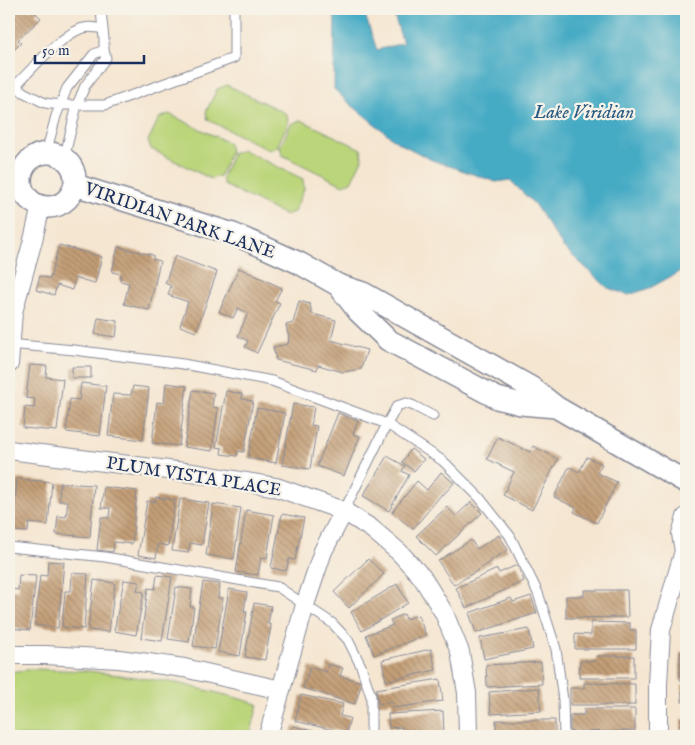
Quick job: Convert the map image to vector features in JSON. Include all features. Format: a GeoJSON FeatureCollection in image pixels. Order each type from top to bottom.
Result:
{"type":"FeatureCollection","features":[{"type":"Feature","properties":{"kind":"street"},"geometry":{"type":"LineString","coordinates":[[36,156],[55,156],[71,166],[75,175],[75,185],[72,193],[58,205],[50,207],[41,206],[27,196],[23,188],[22,179],[16,169],[36,156]]}},
{"type":"Feature","properties":{"kind":"street","name":"VIRIDIAN PARK LANE"},"geometry":{"type":"LineString","coordinates":[[75,185],[233,234],[299,263],[338,285],[363,293],[532,388],[556,407],[686,482]]}},
{"type":"Feature","properties":{"kind":"street"},"geometry":{"type":"LineString","coordinates":[[9,364],[13,312],[41,206]]}},
{"type":"Feature","properties":{"kind":"street","name":"VIRIDIAN PARK LANE"},"geometry":{"type":"LineString","coordinates":[[338,285],[358,311],[388,340],[497,398],[521,404],[556,407]]}},
{"type":"Feature","properties":{"kind":"street","name":"PLUM VISTA PLACE"},"geometry":{"type":"LineString","coordinates":[[9,450],[200,474],[276,487],[344,511],[372,529],[399,552],[422,577],[444,614],[460,652],[467,693],[468,736]]}},
{"type":"Feature","properties":{"kind":"street"},"geometry":{"type":"LineString","coordinates":[[268,736],[305,604],[323,551],[344,511]]}},
{"type":"Feature","properties":{"kind":"street"},"geometry":{"type":"LineString","coordinates":[[658,736],[661,630],[685,550],[681,534],[686,517]]}},
{"type":"Feature","properties":{"kind":"street"},"geometry":{"type":"LineString","coordinates":[[9,655],[119,659],[184,668],[281,690]]}},
{"type":"Feature","properties":{"kind":"lane"},"geometry":{"type":"LineString","coordinates":[[103,29],[92,27],[72,33],[12,88],[45,103],[105,105],[234,58],[234,9]]}},
{"type":"Feature","properties":{"kind":"lane"},"geometry":{"type":"LineString","coordinates":[[55,156],[85,86],[106,58],[102,10]]}},
{"type":"Feature","properties":{"kind":"lane"},"geometry":{"type":"LineString","coordinates":[[55,156],[60,105],[67,88],[94,54],[104,50]]}},
{"type":"Feature","properties":{"kind":"lane"},"geometry":{"type":"LineString","coordinates":[[10,344],[183,364],[272,381],[387,424],[443,461],[479,497],[510,536],[538,593],[556,649],[563,700],[564,736]]}},
{"type":"Feature","properties":{"kind":"lane"},"geometry":{"type":"LineString","coordinates":[[344,511],[397,406],[406,403],[433,416]]}},
{"type":"Feature","properties":{"kind":"lane"},"geometry":{"type":"LineString","coordinates":[[9,547],[105,557],[278,587],[332,623],[348,640],[361,666],[371,696],[371,736]]}},
{"type":"Feature","properties":{"kind":"green space"},"geometry":{"type":"Polygon","coordinates":[[[227,85],[287,114],[288,124],[277,147],[269,150],[208,120],[206,112],[217,89],[227,85]]]}},
{"type":"Feature","properties":{"kind":"green space"},"geometry":{"type":"Polygon","coordinates":[[[169,114],[229,143],[230,153],[220,176],[211,179],[151,149],[148,141],[159,118],[169,114]]]}},
{"type":"Feature","properties":{"kind":"green space"},"geometry":{"type":"Polygon","coordinates":[[[301,120],[361,149],[362,159],[351,182],[343,185],[282,155],[280,147],[291,124],[301,120]]]}},
{"type":"Feature","properties":{"kind":"green space"},"geometry":{"type":"Polygon","coordinates":[[[243,150],[303,179],[304,189],[294,212],[285,215],[224,185],[222,177],[233,153],[243,150]]]}},
{"type":"Feature","properties":{"kind":"green space"},"geometry":{"type":"Polygon","coordinates":[[[34,669],[88,671],[177,683],[258,704],[250,736],[9,736],[9,672],[34,669]]]}},
{"type":"Feature","properties":{"kind":"water","name":"Lake Viridian"},"geometry":{"type":"Polygon","coordinates":[[[335,9],[363,9],[377,50],[403,43],[392,9],[444,9],[445,11],[452,9],[686,9],[686,268],[650,288],[628,295],[608,288],[563,247],[535,205],[510,180],[496,182],[432,160],[397,142],[334,89],[335,9]]]}},
{"type":"Feature","properties":{"kind":"building"},"geometry":{"type":"Polygon","coordinates":[[[9,9],[40,9],[35,13],[41,18],[18,40],[21,43],[9,55],[9,26],[16,18],[9,9]]]}},
{"type":"Feature","properties":{"kind":"building"},"geometry":{"type":"Polygon","coordinates":[[[9,245],[12,245],[11,260],[9,260],[9,245]]]}},
{"type":"Feature","properties":{"kind":"building"},"geometry":{"type":"Polygon","coordinates":[[[59,245],[102,257],[95,283],[75,278],[72,290],[57,285],[54,295],[36,290],[40,276],[50,279],[59,245]]]}},
{"type":"Feature","properties":{"kind":"building"},"geometry":{"type":"Polygon","coordinates":[[[118,247],[153,255],[153,259],[160,261],[149,310],[124,304],[129,283],[120,281],[121,274],[112,272],[118,247]]]}},
{"type":"Feature","properties":{"kind":"building"},"geometry":{"type":"Polygon","coordinates":[[[175,256],[217,272],[196,332],[180,326],[188,302],[168,295],[171,286],[165,283],[175,256]]]}},
{"type":"Feature","properties":{"kind":"building"},"geometry":{"type":"Polygon","coordinates":[[[239,268],[282,288],[275,301],[280,303],[257,353],[245,347],[248,341],[238,336],[248,313],[238,308],[233,318],[219,312],[239,268]]]}},
{"type":"Feature","properties":{"kind":"building"},"geometry":{"type":"Polygon","coordinates":[[[299,301],[310,304],[312,314],[336,320],[331,340],[367,350],[361,369],[343,372],[318,365],[317,370],[276,360],[273,347],[288,344],[289,338],[286,325],[293,323],[299,301]]]}},
{"type":"Feature","properties":{"kind":"building"},"geometry":{"type":"Polygon","coordinates":[[[98,318],[118,321],[116,337],[95,334],[98,318]]]}},
{"type":"Feature","properties":{"kind":"building"},"geometry":{"type":"Polygon","coordinates":[[[30,365],[47,366],[46,377],[63,379],[57,431],[23,428],[25,407],[34,408],[35,399],[26,398],[30,365]]]}},
{"type":"Feature","properties":{"kind":"building"},"geometry":{"type":"Polygon","coordinates":[[[72,367],[91,367],[91,378],[72,378],[72,367]]]}},
{"type":"Feature","properties":{"kind":"building"},"geometry":{"type":"Polygon","coordinates":[[[81,383],[106,386],[100,436],[66,432],[70,399],[79,400],[81,383]]]}},
{"type":"Feature","properties":{"kind":"building"},"geometry":{"type":"Polygon","coordinates":[[[166,383],[187,386],[179,446],[152,443],[157,402],[164,403],[166,383]]]}},
{"type":"Feature","properties":{"kind":"building"},"geometry":{"type":"Polygon","coordinates":[[[133,386],[149,388],[143,440],[108,436],[113,394],[131,395],[133,386]]]}},
{"type":"Feature","properties":{"kind":"building"},"geometry":{"type":"Polygon","coordinates":[[[193,390],[214,393],[212,407],[218,408],[212,451],[184,447],[193,390]]]}},
{"type":"Feature","properties":{"kind":"building"},"geometry":{"type":"Polygon","coordinates":[[[226,391],[242,394],[242,399],[253,401],[244,452],[238,451],[237,456],[221,454],[222,448],[216,447],[226,391]]]}},
{"type":"Feature","properties":{"kind":"building"},"geometry":{"type":"Polygon","coordinates":[[[293,404],[314,407],[311,425],[317,426],[310,469],[282,465],[293,404]]]}},
{"type":"Feature","properties":{"kind":"building"},"geometry":{"type":"Polygon","coordinates":[[[257,408],[285,413],[276,463],[248,458],[257,408]]]}},
{"type":"Feature","properties":{"kind":"building"},"geometry":{"type":"Polygon","coordinates":[[[338,413],[358,421],[353,434],[360,436],[344,476],[317,466],[338,413]]]}},
{"type":"Feature","properties":{"kind":"building"},"geometry":{"type":"Polygon","coordinates":[[[498,437],[530,452],[533,446],[558,459],[532,510],[503,495],[514,472],[487,459],[498,437]]]}},
{"type":"Feature","properties":{"kind":"building"},"geometry":{"type":"Polygon","coordinates":[[[411,449],[424,459],[414,471],[402,462],[411,449]]]}},
{"type":"Feature","properties":{"kind":"building"},"geometry":{"type":"Polygon","coordinates":[[[387,456],[405,466],[402,471],[409,475],[389,511],[363,496],[387,456]]]}},
{"type":"Feature","properties":{"kind":"building"},"geometry":{"type":"Polygon","coordinates":[[[587,457],[602,464],[597,473],[617,482],[597,523],[574,512],[576,508],[554,497],[569,467],[579,472],[587,457]]]}},
{"type":"Feature","properties":{"kind":"building"},"geometry":{"type":"Polygon","coordinates":[[[441,472],[454,483],[442,494],[413,529],[392,512],[417,481],[427,490],[441,472]]]}},
{"type":"Feature","properties":{"kind":"building"},"geometry":{"type":"Polygon","coordinates":[[[17,479],[52,482],[48,525],[29,523],[28,532],[13,531],[17,479]]]}},
{"type":"Feature","properties":{"kind":"building"},"geometry":{"type":"Polygon","coordinates":[[[60,483],[94,485],[90,537],[56,534],[58,516],[66,517],[68,501],[59,501],[60,483]]]}},
{"type":"Feature","properties":{"kind":"building"},"geometry":{"type":"Polygon","coordinates":[[[104,487],[137,491],[132,544],[114,542],[113,552],[97,550],[101,517],[109,518],[110,508],[101,508],[104,487]]]}},
{"type":"Feature","properties":{"kind":"building"},"geometry":{"type":"Polygon","coordinates":[[[156,497],[175,500],[168,546],[158,544],[156,558],[138,555],[147,501],[155,502],[156,497]]]}},
{"type":"Feature","properties":{"kind":"building"},"geometry":{"type":"Polygon","coordinates":[[[180,499],[209,503],[202,545],[190,543],[188,553],[172,551],[180,499]]]}},
{"type":"Feature","properties":{"kind":"building"},"geometry":{"type":"Polygon","coordinates":[[[471,502],[482,513],[436,556],[416,536],[447,507],[456,516],[471,502]]]}},
{"type":"Feature","properties":{"kind":"building"},"geometry":{"type":"Polygon","coordinates":[[[213,504],[241,508],[234,559],[206,555],[213,504]]]}},
{"type":"Feature","properties":{"kind":"building"},"geometry":{"type":"Polygon","coordinates":[[[246,510],[274,515],[267,558],[261,557],[258,575],[236,572],[246,510]]]}},
{"type":"Feature","properties":{"kind":"building"},"geometry":{"type":"Polygon","coordinates":[[[282,514],[304,518],[295,560],[289,559],[286,571],[271,568],[282,514]]]}},
{"type":"Feature","properties":{"kind":"building"},"geometry":{"type":"Polygon","coordinates":[[[499,535],[508,550],[454,585],[438,561],[471,540],[477,549],[499,535]]]}},
{"type":"Feature","properties":{"kind":"building"},"geometry":{"type":"Polygon","coordinates":[[[368,559],[384,574],[349,608],[334,592],[368,559]]]}},
{"type":"Feature","properties":{"kind":"building"},"geometry":{"type":"Polygon","coordinates":[[[48,561],[64,562],[58,628],[35,625],[40,575],[47,576],[48,561]]]}},
{"type":"Feature","properties":{"kind":"building"},"geometry":{"type":"Polygon","coordinates":[[[517,565],[524,581],[466,608],[456,588],[497,569],[499,573],[517,565]]]}},
{"type":"Feature","properties":{"kind":"building"},"geometry":{"type":"Polygon","coordinates":[[[72,573],[88,574],[84,629],[62,627],[65,591],[71,591],[72,573]]]}},
{"type":"Feature","properties":{"kind":"building"},"geometry":{"type":"Polygon","coordinates":[[[19,575],[36,576],[30,630],[9,628],[12,589],[18,590],[19,575]]]}},
{"type":"Feature","properties":{"kind":"building"},"geometry":{"type":"Polygon","coordinates":[[[157,575],[172,577],[162,641],[141,638],[148,588],[155,589],[157,575]]]}},
{"type":"Feature","properties":{"kind":"building"},"geometry":{"type":"Polygon","coordinates":[[[94,580],[115,583],[109,632],[88,630],[94,580]]]}},
{"type":"Feature","properties":{"kind":"building"},"geometry":{"type":"Polygon","coordinates":[[[124,580],[139,582],[137,591],[144,592],[136,635],[114,631],[124,580]]]}},
{"type":"Feature","properties":{"kind":"building"},"geometry":{"type":"Polygon","coordinates":[[[203,582],[220,584],[218,598],[223,598],[215,649],[193,646],[203,582]]]}},
{"type":"Feature","properties":{"kind":"building"},"geometry":{"type":"Polygon","coordinates":[[[397,584],[408,603],[362,631],[351,612],[397,584]]]}},
{"type":"Feature","properties":{"kind":"building"},"geometry":{"type":"Polygon","coordinates":[[[176,587],[192,589],[190,607],[194,607],[189,642],[168,639],[176,587]]]}},
{"type":"Feature","properties":{"kind":"building"},"geometry":{"type":"Polygon","coordinates":[[[229,589],[247,592],[244,611],[247,611],[240,656],[218,652],[229,589]]]}},
{"type":"Feature","properties":{"kind":"building"},"geometry":{"type":"Polygon","coordinates":[[[584,590],[627,590],[628,617],[566,618],[566,596],[584,596],[584,590]]]}},
{"type":"Feature","properties":{"kind":"building"},"geometry":{"type":"Polygon","coordinates":[[[531,596],[537,613],[476,633],[469,613],[511,598],[513,602],[531,596]]]}},
{"type":"Feature","properties":{"kind":"building"},"geometry":{"type":"Polygon","coordinates":[[[254,603],[271,606],[268,624],[271,625],[265,660],[245,657],[254,603]]]}},
{"type":"Feature","properties":{"kind":"building"},"geometry":{"type":"Polygon","coordinates":[[[404,614],[406,619],[418,615],[426,635],[374,655],[366,635],[393,625],[390,620],[404,614]]]}},
{"type":"Feature","properties":{"kind":"building"},"geometry":{"type":"Polygon","coordinates":[[[591,622],[630,623],[630,630],[636,630],[636,649],[575,649],[575,634],[591,635],[591,622]]]}},
{"type":"Feature","properties":{"kind":"building"},"geometry":{"type":"Polygon","coordinates":[[[529,629],[533,649],[484,659],[480,638],[529,629]]]}},
{"type":"Feature","properties":{"kind":"building"},"geometry":{"type":"Polygon","coordinates":[[[431,649],[436,670],[386,681],[382,660],[431,649]]]}},
{"type":"Feature","properties":{"kind":"building"},"geometry":{"type":"Polygon","coordinates":[[[680,652],[686,652],[686,680],[680,680],[680,652]]]}},
{"type":"Feature","properties":{"kind":"building"},"geometry":{"type":"Polygon","coordinates":[[[597,656],[634,656],[634,678],[579,678],[580,661],[596,661],[597,656]]]}},
{"type":"Feature","properties":{"kind":"building"},"geometry":{"type":"Polygon","coordinates":[[[541,662],[542,684],[487,687],[486,665],[541,662]]]}},
{"type":"Feature","properties":{"kind":"building"},"geometry":{"type":"Polygon","coordinates":[[[328,664],[343,668],[340,676],[362,682],[355,704],[303,688],[310,667],[326,672],[328,664]]]}},
{"type":"Feature","properties":{"kind":"building"},"geometry":{"type":"Polygon","coordinates":[[[440,679],[443,701],[392,708],[392,702],[378,704],[376,689],[440,679]]]}},
{"type":"Feature","properties":{"kind":"building"},"geometry":{"type":"Polygon","coordinates":[[[584,683],[635,684],[635,705],[570,705],[570,688],[584,688],[584,683]]]}},
{"type":"Feature","properties":{"kind":"building"},"geometry":{"type":"Polygon","coordinates":[[[682,685],[686,685],[686,702],[682,702],[682,685]]]}},
{"type":"Feature","properties":{"kind":"building"},"geometry":{"type":"Polygon","coordinates":[[[539,688],[541,711],[491,714],[489,692],[539,688]]]}},
{"type":"Feature","properties":{"kind":"building"},"geometry":{"type":"Polygon","coordinates":[[[301,695],[343,704],[340,716],[350,718],[346,733],[295,721],[301,695]]]}},
{"type":"Feature","properties":{"kind":"building"},"geometry":{"type":"Polygon","coordinates":[[[584,709],[635,709],[635,731],[570,732],[570,715],[584,715],[584,709]]]}},
{"type":"Feature","properties":{"kind":"building"},"geometry":{"type":"Polygon","coordinates":[[[443,711],[444,734],[402,736],[402,727],[389,728],[388,714],[443,711]]]}},
{"type":"Feature","properties":{"kind":"building"},"geometry":{"type":"Polygon","coordinates":[[[681,719],[686,719],[686,736],[681,736],[681,719]]]}},
{"type":"Feature","properties":{"kind":"building"},"geometry":{"type":"Polygon","coordinates":[[[496,720],[555,720],[555,736],[496,736],[496,720]]]}},
{"type":"Feature","properties":{"kind":"building"},"geometry":{"type":"Polygon","coordinates":[[[293,726],[332,736],[290,736],[293,726]]]}}]}
